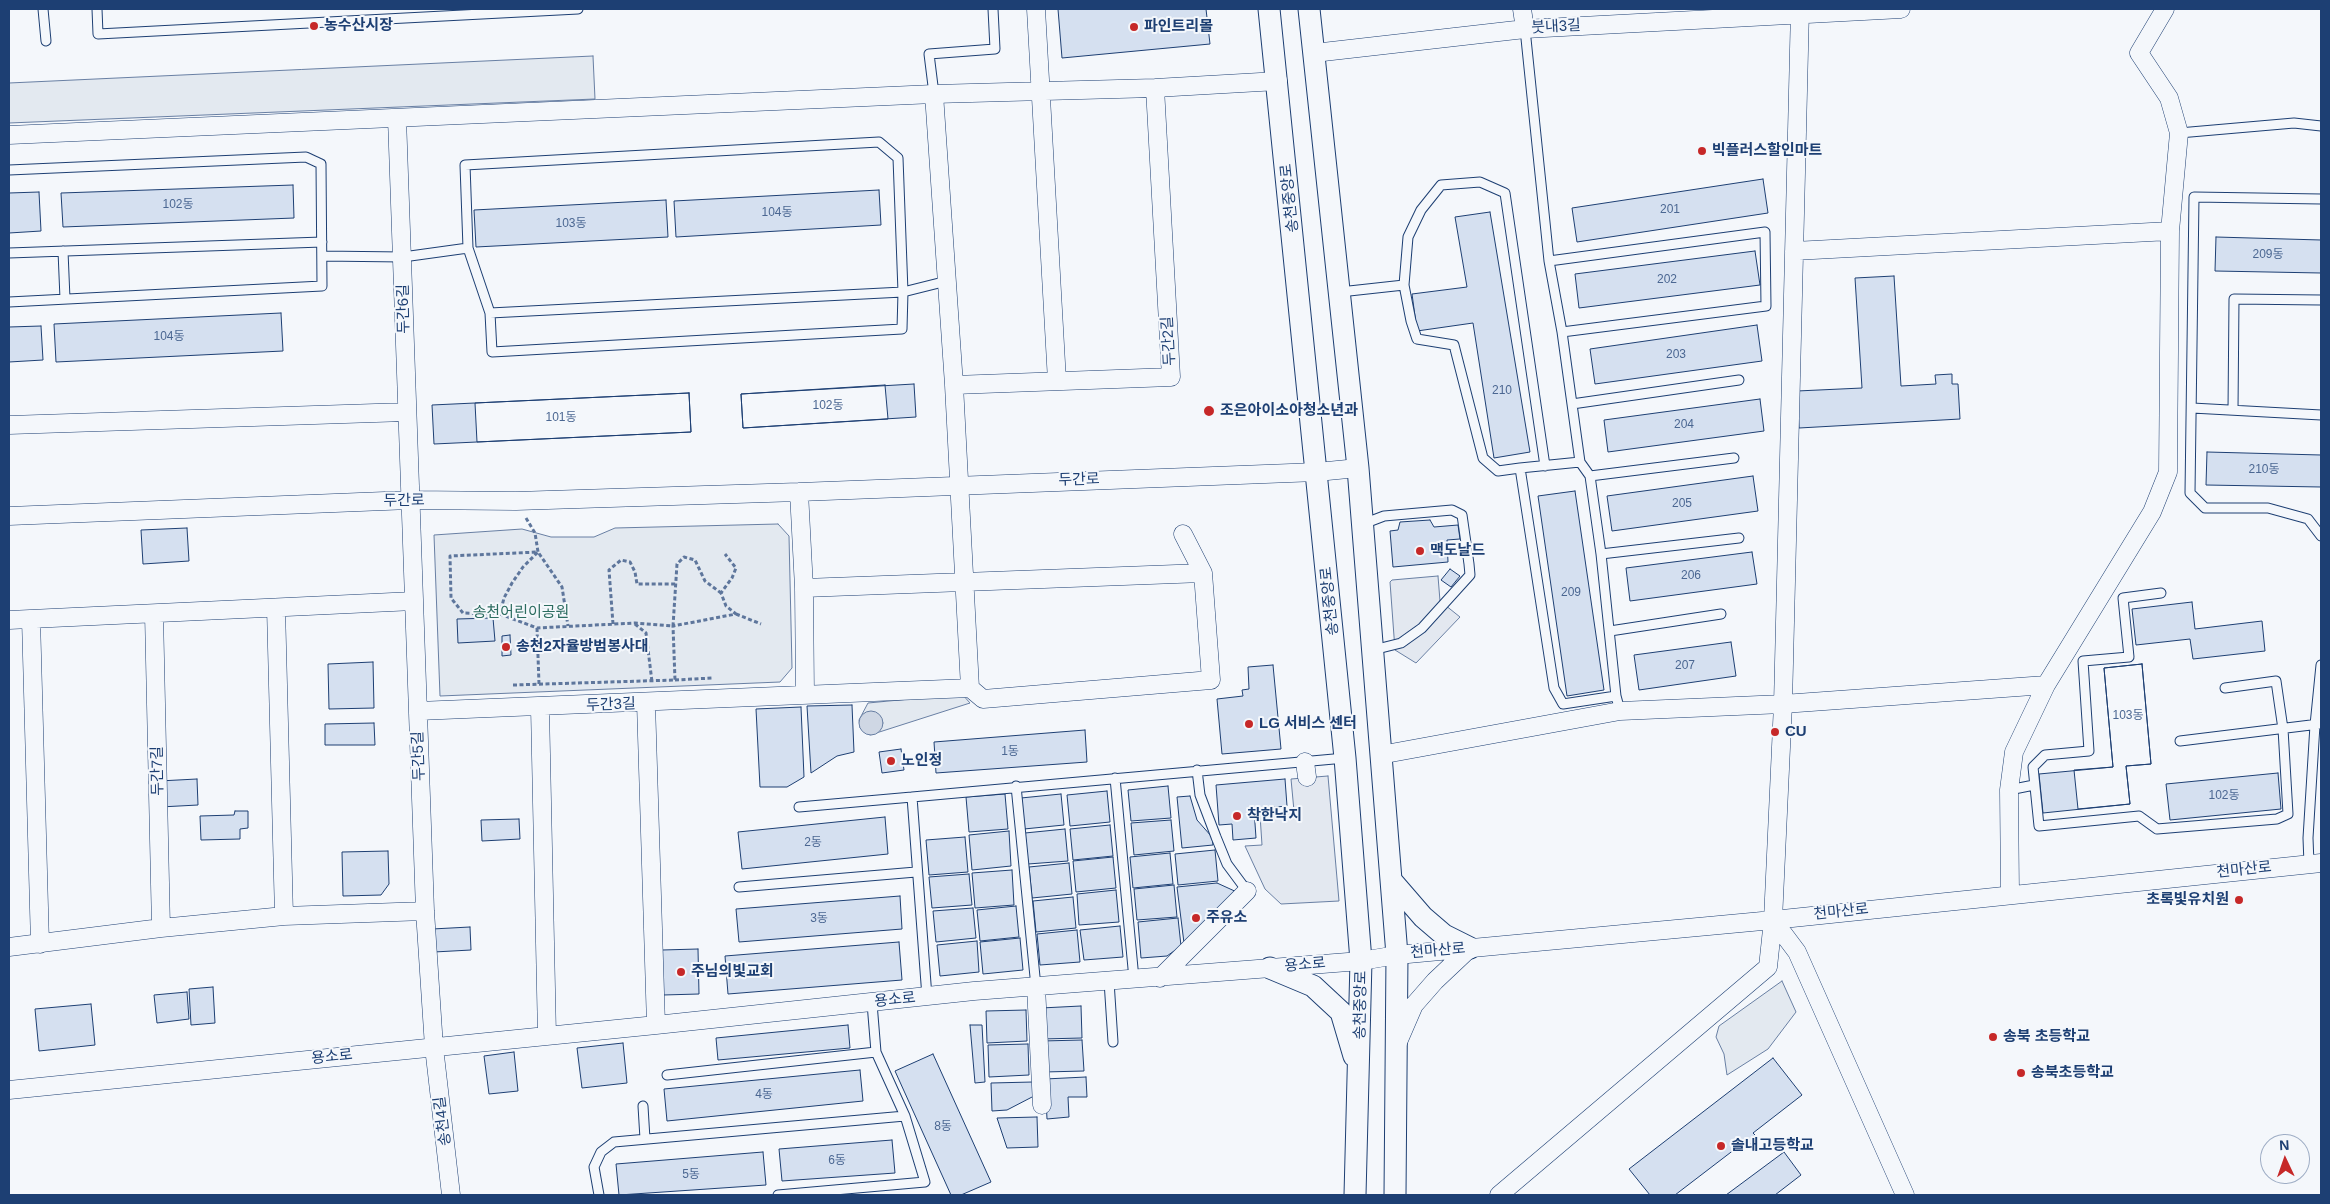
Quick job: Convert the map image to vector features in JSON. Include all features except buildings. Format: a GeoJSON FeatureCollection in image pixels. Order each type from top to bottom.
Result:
{"type":"FeatureCollection","features":[{"type":"Feature","properties":{"kind":"street"},"geometry":{"type":"LineString","coordinates":[[1036,9],[1057,381]]}},
{"type":"Feature","properties":{"kind":"street","name":"송천중앙로"},"geometry":{"type":"LineString","coordinates":[[1269,9],[1278,81],[1345,758],[1361,961],[1355,1195]]}},
{"type":"Feature","properties":{"kind":"street"},"geometry":{"type":"LineString","coordinates":[[1309,9],[1358,468],[1397,955],[1395,1195]]}},
{"type":"Feature","properties":{"kind":"street"},"geometry":{"type":"LineString","coordinates":[[1522,9],[1526,29]]}},
{"type":"Feature","properties":{"kind":"street","name":"붓내3길"},"geometry":{"type":"LineString","coordinates":[[1314,53],[1526,29],[1800,12],[1901,9]]}},
{"type":"Feature","properties":{"kind":"street"},"geometry":{"type":"LineString","coordinates":[[2010,894],[2009,790],[2014,752],[2046,685],[2152,512],[2168,472],[2170,232],[2179,133],[2169,98],[2139,53],[2165,9]]}},
{"type":"Feature","properties":{"kind":"street"},"geometry":{"type":"LineString","coordinates":[[1499,1195],[1768,966],[1773,920],[1782,704],[1800,12]]}},
{"type":"Feature","properties":{"kind":"street"},"geometry":{"type":"LineString","coordinates":[[9,135],[934,94],[1155,88],[1278,81]]}},
{"type":"Feature","properties":{"kind":"street","name":"두간2길"},"geometry":{"type":"LineString","coordinates":[[954,385],[1171,377],[1155,88]]}},
{"type":"Feature","properties":{"kind":"street"},"geometry":{"type":"LineString","coordinates":[[934,94],[954,385],[970,688],[983,699],[1211,680],[1203,574],[1183,534]]}},
{"type":"Feature","properties":{"kind":"street","name":"두간6길"},"geometry":{"type":"LineString","coordinates":[[397,118],[410,500]]}},
{"type":"Feature","properties":{"kind":"street"},"geometry":{"type":"LineString","coordinates":[[1794,250],[2170,232]]}},
{"type":"Feature","properties":{"kind":"street"},"geometry":{"type":"LineString","coordinates":[[9,425],[406,412]]}},
{"type":"Feature","properties":{"kind":"street","name":"두간로"},"geometry":{"type":"LineString","coordinates":[[9,516],[410,500],[516,501],[799,492],[1317,472],[1358,468]]}},
{"type":"Feature","properties":{"kind":"street"},"geometry":{"type":"LineString","coordinates":[[799,492],[804,588],[805,694]]}},
{"type":"Feature","properties":{"kind":"street","name":"두간5길"},"geometry":{"type":"LineString","coordinates":[[410,500],[425,911],[434,1047]]}},
{"type":"Feature","properties":{"kind":"street"},"geometry":{"type":"LineString","coordinates":[[804,588],[966,584],[1203,574]]}},
{"type":"Feature","properties":{"kind":"street"},"geometry":{"type":"LineString","coordinates":[[9,620],[414,601]]}},
{"type":"Feature","properties":{"kind":"street"},"geometry":{"type":"LineString","coordinates":[[276,608],[284,916]]}},
{"type":"Feature","properties":{"kind":"street","name":"두간7길"},"geometry":{"type":"LineString","coordinates":[[154,614],[161,928]]}},
{"type":"Feature","properties":{"kind":"street"},"geometry":{"type":"LineString","coordinates":[[31,619],[40,944]]}},
{"type":"Feature","properties":{"kind":"street"},"geometry":{"type":"LineString","coordinates":[[1380,755],[1618,703],[1782,704],[2046,685]]}},
{"type":"Feature","properties":{"kind":"street","name":"두간3길"},"geometry":{"type":"LineString","coordinates":[[418,712],[970,688]]}},
{"type":"Feature","properties":{"kind":"street"},"geometry":{"type":"LineString","coordinates":[[646,703],[656,1025]]}},
{"type":"Feature","properties":{"kind":"street"},"geometry":{"type":"LineString","coordinates":[[540,708],[547,1036]]}},
{"type":"Feature","properties":{"kind":"street","name":"천마산로"},"geometry":{"type":"LineString","coordinates":[[1361,961],[1397,955],[1773,920],[2315,863]]}},
{"type":"Feature","properties":{"kind":"street"},"geometry":{"type":"LineString","coordinates":[[1391,880],[1423,917],[1444,935],[1470,948],[1435,981],[1414,1006],[1397,1044]]}},
{"type":"Feature","properties":{"kind":"street"},"geometry":{"type":"LineString","coordinates":[[1160,978],[1246,891]]}},
{"type":"Feature","properties":{"kind":"street"},"geometry":{"type":"LineString","coordinates":[[9,947],[161,928],[284,916],[425,911]]}},
{"type":"Feature","properties":{"kind":"street"},"geometry":{"type":"LineString","coordinates":[[1773,920],[1797,952],[1905,1195]]}},
{"type":"Feature","properties":{"kind":"street","name":"용소로"},"geometry":{"type":"LineString","coordinates":[[9,1090],[927,997],[1361,961]]}},
{"type":"Feature","properties":{"kind":"street"},"geometry":{"type":"LineString","coordinates":[[1270,968],[1314,986],[1341,1012],[1359,1073]]}},
{"type":"Feature","properties":{"kind":"street"},"geometry":{"type":"LineString","coordinates":[[1036,987],[1042,1106]]}},
{"type":"Feature","properties":{"kind":"street","name":"송천4길"},"geometry":{"type":"LineString","coordinates":[[434,1047],[451,1195]]}},
{"type":"Feature","properties":{"kind":"lane"},"geometry":{"type":"LineString","coordinates":[[43,9],[46,41]]}},
{"type":"Feature","properties":{"kind":"lane"},"geometry":{"type":"LineString","coordinates":[[97,9],[98,34],[578,9]]}},
{"type":"Feature","properties":{"kind":"lane"},"geometry":{"type":"LineString","coordinates":[[934,94],[929,54],[995,49],[993,9]]}},
{"type":"Feature","properties":{"kind":"lane"},"geometry":{"type":"LineString","coordinates":[[1520,468],[1554,688],[1563,704],[1618,703],[1590,476],[1580,462],[1562,332],[1549,261],[1526,29]]}},
{"type":"Feature","properties":{"kind":"lane"},"geometry":{"type":"LineString","coordinates":[[2179,133],[2294,123],[2321,126]]}},
{"type":"Feature","properties":{"kind":"lane"},"geometry":{"type":"LineString","coordinates":[[879,142],[898,158],[903,292],[902,329],[492,352],[490,313],[468,248],[465,165],[879,142]]}},
{"type":"Feature","properties":{"kind":"lane"},"geometry":{"type":"LineString","coordinates":[[9,170],[306,157],[321,164],[322,242],[322,286],[9,302]]}},
{"type":"Feature","properties":{"kind":"lane"},"geometry":{"type":"LineString","coordinates":[[1544,466],[1504,193],[1480,182],[1441,185],[1422,210],[1408,238],[1404,285],[1411,321],[1417,339],[1454,345],[1483,458],[1498,471],[1520,468],[1544,466],[1580,462]]}},
{"type":"Feature","properties":{"kind":"lane"},"geometry":{"type":"LineString","coordinates":[[2321,199],[2194,197],[2190,493],[2205,508],[2268,508],[2308,519],[2321,536]]}},
{"type":"Feature","properties":{"kind":"lane"},"geometry":{"type":"LineString","coordinates":[[1549,261],[1765,232],[1766,306],[1562,332]]}},
{"type":"Feature","properties":{"kind":"lane"},"geometry":{"type":"LineString","coordinates":[[9,253],[322,242]]}},
{"type":"Feature","properties":{"kind":"lane"},"geometry":{"type":"LineString","coordinates":[[322,256],[403,257],[468,248]]}},
{"type":"Feature","properties":{"kind":"lane"},"geometry":{"type":"LineString","coordinates":[[63,251],[65,299]]}},
{"type":"Feature","properties":{"kind":"lane"},"geometry":{"type":"LineString","coordinates":[[490,313],[903,292],[947,281]]}},
{"type":"Feature","properties":{"kind":"lane"},"geometry":{"type":"LineString","coordinates":[[1340,292],[1404,285]]}},
{"type":"Feature","properties":{"kind":"lane"},"geometry":{"type":"LineString","coordinates":[[2232,410],[2234,299],[2321,300]]}},
{"type":"Feature","properties":{"kind":"lane"},"geometry":{"type":"LineString","coordinates":[[1572,404],[1739,380]]}},
{"type":"Feature","properties":{"kind":"lane"},"geometry":{"type":"LineString","coordinates":[[2192,408],[2321,415]]}},
{"type":"Feature","properties":{"kind":"lane"},"geometry":{"type":"LineString","coordinates":[[1590,476],[1734,458]]}},
{"type":"Feature","properties":{"kind":"lane"},"geometry":{"type":"LineString","coordinates":[[1363,524],[1384,516],[1452,510],[1462,515],[1470,576],[1422,628],[1400,643],[1373,650]]}},
{"type":"Feature","properties":{"kind":"lane"},"geometry":{"type":"LineString","coordinates":[[1601,554],[1739,538]]}},
{"type":"Feature","properties":{"kind":"lane"},"geometry":{"type":"LineString","coordinates":[[2160,594],[2123,598],[2129,658],[2083,662],[2089,751],[2045,755],[2033,767],[2039,826],[2139,816],[2157,829],[2277,819],[2288,814],[2283,729],[2276,681],[2225,688]]}},
{"type":"Feature","properties":{"kind":"lane"},"geometry":{"type":"LineString","coordinates":[[1610,631],[1721,614]]}},
{"type":"Feature","properties":{"kind":"lane"},"geometry":{"type":"LineString","coordinates":[[2315,863],[2308,838],[2321,665]]}},
{"type":"Feature","properties":{"kind":"lane"},"geometry":{"type":"LineString","coordinates":[[2180,741],[2318,724]]}},
{"type":"Feature","properties":{"kind":"lane"},"geometry":{"type":"LineString","coordinates":[[799,807],[1197,770],[1306,770],[1345,758]]}},
{"type":"Feature","properties":{"kind":"lane"},"geometry":{"type":"LineString","coordinates":[[1197,770],[1200,795],[1216,837],[1227,864],[1246,891]]}},
{"type":"Feature","properties":{"kind":"lane"},"geometry":{"type":"LineString","coordinates":[[1115,778],[1134,979]]}},
{"type":"Feature","properties":{"kind":"lane"},"geometry":{"type":"LineString","coordinates":[[2009,790],[2034,785]]}},
{"type":"Feature","properties":{"kind":"lane"},"geometry":{"type":"LineString","coordinates":[[1016,786],[1036,987]]}},
{"type":"Feature","properties":{"kind":"lane"},"geometry":{"type":"LineString","coordinates":[[912,797],[916,872],[927,997]]}},
{"type":"Feature","properties":{"kind":"lane"},"geometry":{"type":"LineString","coordinates":[[739,887],[916,872]]}},
{"type":"Feature","properties":{"kind":"lane"},"geometry":{"type":"LineString","coordinates":[[1109,981],[1114,1042]]}},
{"type":"Feature","properties":{"kind":"lane"},"geometry":{"type":"LineString","coordinates":[[778,1195],[925,1182],[905,1116],[876,1052],[872,1003]]}},
{"type":"Feature","properties":{"kind":"lane"},"geometry":{"type":"LineString","coordinates":[[666,1075],[876,1052]]}},
{"type":"Feature","properties":{"kind":"lane"},"geometry":{"type":"LineString","coordinates":[[643,1106],[645,1139]]}},
{"type":"Feature","properties":{"kind":"lane"},"geometry":{"type":"LineString","coordinates":[[599,1195],[594,1167],[601,1152],[614,1142],[905,1116]]}},
{"type":"Feature","properties":{"kind":"path"},"geometry":{"type":"LineString","coordinates":[[535,533],[538,552],[562,587],[568,626]]}},
{"type":"Feature","properties":{"kind":"path"},"geometry":{"type":"LineString","coordinates":[[538,552],[450,556],[451,598],[462,613],[500,614],[537,628],[635,623],[673,626],[736,614]]}},
{"type":"Feature","properties":{"kind":"path"},"geometry":{"type":"LineString","coordinates":[[500,614],[504,598],[512,583],[538,552]]}},
{"type":"Feature","properties":{"kind":"path"},"geometry":{"type":"LineString","coordinates":[[721,593],[732,578],[736,568],[725,554]]}},
{"type":"Feature","properties":{"kind":"path"},"geometry":{"type":"LineString","coordinates":[[675,680],[673,626],[677,564],[684,557],[695,560],[705,581],[721,593],[726,606],[736,614],[761,624]]}},
{"type":"Feature","properties":{"kind":"path"},"geometry":{"type":"LineString","coordinates":[[613,624],[609,570],[621,560],[630,562],[635,572],[637,584],[676,584]]}},
{"type":"Feature","properties":{"kind":"path"},"geometry":{"type":"LineString","coordinates":[[635,623],[646,633],[652,681]]}},
{"type":"Feature","properties":{"kind":"path"},"geometry":{"type":"LineString","coordinates":[[537,628],[539,684]]}},
{"type":"Feature","properties":{"kind":"path"},"geometry":{"type":"LineString","coordinates":[[514,685],[712,678]]}},
{"type":"Feature","properties":{"kind":"green space"},"geometry":{"type":"Polygon","coordinates":[[[593,56],[595,99],[9,123],[9,83],[593,56]]]}},
{"type":"Feature","properties":{"kind":"green space","name":"송천어린이공원"},"geometry":{"type":"Polygon","coordinates":[[[778,524],[789,536],[792,668],[780,682],[440,696],[434,535],[522,529],[551,537],[594,537],[615,528],[778,524]]]}},
{"type":"Feature","properties":{"kind":"green space"},"geometry":{"type":"Polygon","coordinates":[[[962,694],[970,703],[870,735],[860,728],[859,720],[868,703],[962,694]]]}},
{"type":"Feature","properties":{"kind":"green space"},"geometry":{"type":"Polygon","coordinates":[[[1782,981],[1796,1012],[1768,1049],[1727,1075],[1724,1054],[1716,1037],[1719,1026],[1782,981]]]}},
{"type":"Feature","properties":{"kind":"shaded area"},"geometry":{"type":"Polygon","coordinates":[[[1438,576],[1440,601],[1460,617],[1416,663],[1395,650],[1390,582],[1392,580],[1438,576]]]}},
{"type":"Feature","properties":{"kind":"shaded area"},"geometry":{"type":"Polygon","coordinates":[[[871,711],[880,714],[883,723],[880,732],[871,735],[862,732],[859,723],[862,714],[871,711]]]}},
{"type":"Feature","properties":{"kind":"shaded area"},"geometry":{"type":"Polygon","coordinates":[[[1328,776],[1339,901],[1281,904],[1265,889],[1245,846],[1262,845],[1260,815],[1294,811],[1291,779],[1328,776]]]}},
{"type":"Feature","properties":{"kind":"place","name":"농수산시장"},"geometry":{"type":"Point","coordinates":[314,26]}},
{"type":"Feature","properties":{"kind":"place","name":"파인트리몰"},"geometry":{"type":"Point","coordinates":[1134,27]}},
{"type":"Feature","properties":{"kind":"place","name":"빅플러스할인마트"},"geometry":{"type":"Point","coordinates":[1702,151]}},
{"type":"Feature","properties":{"kind":"place","name":"조은아이소아청소년과"},"geometry":{"type":"Point","coordinates":[1209,411]}},
{"type":"Feature","properties":{"kind":"place","name":"맥도날드"},"geometry":{"type":"Point","coordinates":[1420,551]}},
{"type":"Feature","properties":{"kind":"place","name":"송천2자율방범봉사대"},"geometry":{"type":"Point","coordinates":[506,647]}},
{"type":"Feature","properties":{"kind":"place","name":"LG 서비스 센터"},"geometry":{"type":"Point","coordinates":[1249,724]}},
{"type":"Feature","properties":{"kind":"place","name":"CU"},"geometry":{"type":"Point","coordinates":[1775,732]}},
{"type":"Feature","properties":{"kind":"place","name":"노인정"},"geometry":{"type":"Point","coordinates":[891,761]}},
{"type":"Feature","properties":{"kind":"place","name":"착한낙지"},"geometry":{"type":"Point","coordinates":[1237,816]}},
{"type":"Feature","properties":{"kind":"place","name":"초록빛유치원"},"geometry":{"type":"Point","coordinates":[2239,900]}},
{"type":"Feature","properties":{"kind":"place","name":"주유소"},"geometry":{"type":"Point","coordinates":[1196,918]}},
{"type":"Feature","properties":{"kind":"place","name":"주님의빛교회"},"geometry":{"type":"Point","coordinates":[681,972]}},
{"type":"Feature","properties":{"kind":"place","name":"송북 초등학교"},"geometry":{"type":"Point","coordinates":[1993,1037]}},
{"type":"Feature","properties":{"kind":"place","name":"송북초등학교"},"geometry":{"type":"Point","coordinates":[2021,1073]}},
{"type":"Feature","properties":{"kind":"place","name":"솔내고등학교"},"geometry":{"type":"Point","coordinates":[1721,1146]}}]}
